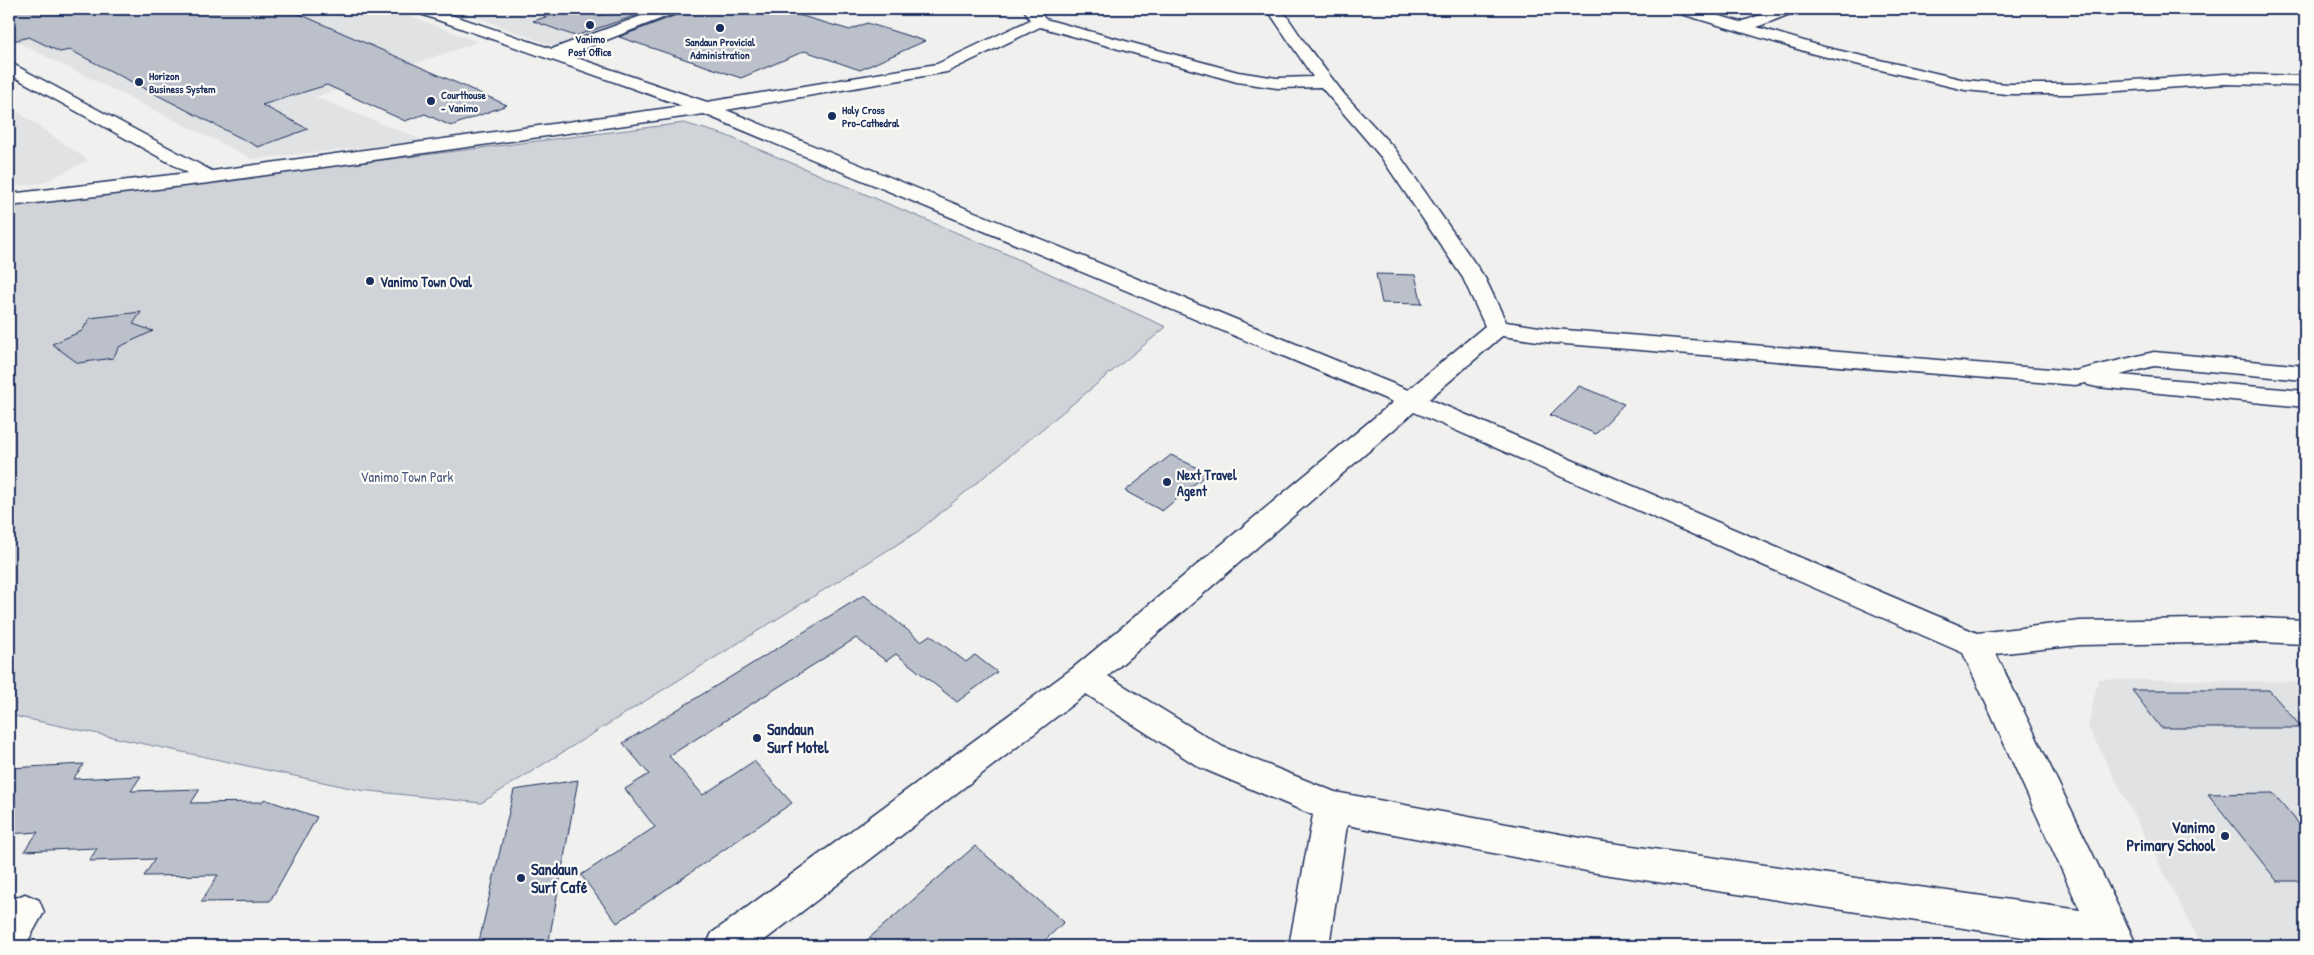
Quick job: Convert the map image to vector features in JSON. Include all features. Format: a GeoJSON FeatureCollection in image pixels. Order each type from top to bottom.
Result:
{"type":"FeatureCollection","features":[{"type":"Feature","properties":{"kind":"street"},"geometry":{"type":"LineString","coordinates":[[420,9],[706,108],[1409,400],[1975,645],[2080,633],[2259,630],[2305,632]]}},
{"type":"Feature","properties":{"kind":"street"},"geometry":{"type":"LineString","coordinates":[[552,54],[673,9]]}},
{"type":"Feature","properties":{"kind":"street"},"geometry":{"type":"LineString","coordinates":[[1275,9],[1300,49],[1326,82],[1388,152],[1474,278],[1497,328]]}},
{"type":"Feature","properties":{"kind":"street"},"geometry":{"type":"LineString","coordinates":[[1680,9],[1820,51],[1965,86],[2007,90],[2073,89],[2225,79],[2305,80]]}},
{"type":"Feature","properties":{"kind":"street"},"geometry":{"type":"LineString","coordinates":[[1741,28],[1790,9]]}},
{"type":"Feature","properties":{"kind":"street"},"geometry":{"type":"LineString","coordinates":[[9,200],[209,177],[706,108],[941,68],[1035,15],[1237,77],[1277,83],[1326,82]]}},
{"type":"Feature","properties":{"kind":"street"},"geometry":{"type":"LineString","coordinates":[[9,67],[209,177]]}},
{"type":"Feature","properties":{"kind":"street"},"geometry":{"type":"LineString","coordinates":[[726,946],[1085,677],[1409,400],[1497,328],[1553,336],[2075,378],[2305,399]]}},
{"type":"Feature","properties":{"kind":"street"},"geometry":{"type":"LineString","coordinates":[[2075,378],[2154,359],[2305,373]]}},
{"type":"Feature","properties":{"kind":"street"},"geometry":{"type":"LineString","coordinates":[[1975,645],[2114,939]]}},
{"type":"Feature","properties":{"kind":"street"},"geometry":{"type":"LineString","coordinates":[[1085,677],[1211,757],[1332,807],[1597,857],[2114,939]]}},
{"type":"Feature","properties":{"kind":"street"},"geometry":{"type":"LineString","coordinates":[[1309,946],[1332,807]]}},
{"type":"Feature","properties":{"kind":"shaded area"},"geometry":{"type":"Polygon","coordinates":[[[9,9],[391,9],[478,42],[315,97],[425,141],[253,159],[9,38],[9,9]]]}},
{"type":"Feature","properties":{"kind":"shaded area"},"geometry":{"type":"Polygon","coordinates":[[[455,9],[661,9],[558,48],[455,9]]]}},
{"type":"Feature","properties":{"kind":"shaded area"},"geometry":{"type":"Polygon","coordinates":[[[9,105],[88,160],[43,183],[9,187],[9,105]]]}},
{"type":"Feature","properties":{"kind":"shaded area","name":"Vanimo Primary School"},"geometry":{"type":"Polygon","coordinates":[[[2098,679],[2305,682],[2305,946],[2202,946],[2088,727],[2098,679]]]}},
{"type":"Feature","properties":{"kind":"green space","name":"Vanimo Town Park"},"geometry":{"type":"Polygon","coordinates":[[[684,123],[725,135],[1000,251],[1166,327],[917,532],[481,803],[360,790],[9,715],[9,206],[684,123]]]}},
{"type":"Feature","properties":{"kind":"building"},"geometry":{"type":"Polygon","coordinates":[[[23,9],[288,9],[507,105],[451,126],[425,114],[405,121],[327,85],[262,105],[308,129],[258,147],[70,50],[60,52],[29,37],[9,42],[9,12],[23,9]]]}},
{"type":"Feature","properties":{"kind":"building"},"geometry":{"type":"Polygon","coordinates":[[[572,9],[598,16],[620,9],[655,9],[575,36],[533,21],[572,9]]]}},
{"type":"Feature","properties":{"kind":"building"},"geometry":{"type":"Polygon","coordinates":[[[682,9],[778,9],[850,30],[867,23],[925,41],[860,70],[805,51],[741,78],[619,37],[679,14],[682,9]]]}},
{"type":"Feature","properties":{"kind":"building"},"geometry":{"type":"Polygon","coordinates":[[[1376,274],[1415,275],[1422,304],[1382,303],[1376,274]]]}},
{"type":"Feature","properties":{"kind":"building"},"geometry":{"type":"Polygon","coordinates":[[[141,312],[133,324],[153,331],[119,347],[113,358],[78,363],[52,344],[82,331],[90,318],[141,312]]]}},
{"type":"Feature","properties":{"kind":"building"},"geometry":{"type":"Polygon","coordinates":[[[1579,386],[1624,404],[1596,434],[1550,415],[1579,386]]]}},
{"type":"Feature","properties":{"kind":"building","name":"Next Travel Agent"},"geometry":{"type":"Polygon","coordinates":[[[1171,455],[1208,473],[1162,511],[1125,491],[1171,455]]]}},
{"type":"Feature","properties":{"kind":"building"},"geometry":{"type":"Polygon","coordinates":[[[864,595],[921,641],[930,635],[966,662],[975,655],[997,672],[957,702],[896,654],[886,661],[856,638],[669,756],[703,795],[754,761],[792,803],[617,923],[581,875],[655,827],[625,789],[649,774],[623,743],[864,595]]]}},
{"type":"Feature","properties":{"kind":"building"},"geometry":{"type":"Polygon","coordinates":[[[2132,690],[2269,690],[2302,728],[2161,728],[2132,690]]]}},
{"type":"Feature","properties":{"kind":"building"},"geometry":{"type":"Polygon","coordinates":[[[84,764],[73,779],[141,776],[131,791],[200,789],[191,803],[262,802],[264,799],[317,817],[270,901],[201,902],[218,875],[144,876],[155,859],[89,861],[97,848],[24,851],[38,832],[9,834],[9,768],[84,764]]]}},
{"type":"Feature","properties":{"kind":"building"},"geometry":{"type":"Polygon","coordinates":[[[578,780],[548,946],[478,946],[514,790],[578,780]]]}},
{"type":"Feature","properties":{"kind":"building"},"geometry":{"type":"Polygon","coordinates":[[[2273,793],[2305,831],[2305,881],[2277,881],[2208,794],[2273,793]]]}},
{"type":"Feature","properties":{"kind":"building"},"geometry":{"type":"Polygon","coordinates":[[[975,846],[1064,922],[1039,946],[860,946],[975,846]]]}},
{"type":"Feature","properties":{"kind":"place","name":"Vanimo Post Office"},"geometry":{"type":"Point","coordinates":[590,25]}},
{"type":"Feature","properties":{"kind":"place","name":"Sandaun Provicial Administration"},"geometry":{"type":"Point","coordinates":[720,28]}},
{"type":"Feature","properties":{"kind":"place","name":"Horizon Business System"},"geometry":{"type":"Point","coordinates":[139,82]}},
{"type":"Feature","properties":{"kind":"place","name":"Courthouse - Vanimo"},"geometry":{"type":"Point","coordinates":[431,101]}},
{"type":"Feature","properties":{"kind":"place","name":"Holy Cross Pro-Cathedral"},"geometry":{"type":"Point","coordinates":[832,116]}},
{"type":"Feature","properties":{"kind":"place","name":"Vanimo Town Oval"},"geometry":{"type":"Point","coordinates":[370,281]}},
{"type":"Feature","properties":{"kind":"place","name":"Next Travel Agent"},"geometry":{"type":"Point","coordinates":[1167,482]}},
{"type":"Feature","properties":{"kind":"place","name":"Sandaun Surf Motel"},"geometry":{"type":"Point","coordinates":[757,738]}},
{"type":"Feature","properties":{"kind":"place","name":"Vanimo Primary School"},"geometry":{"type":"Point","coordinates":[2225,836]}},
{"type":"Feature","properties":{"kind":"place","name":"Sandaun Surf Café"},"geometry":{"type":"Point","coordinates":[521,878]}}]}
